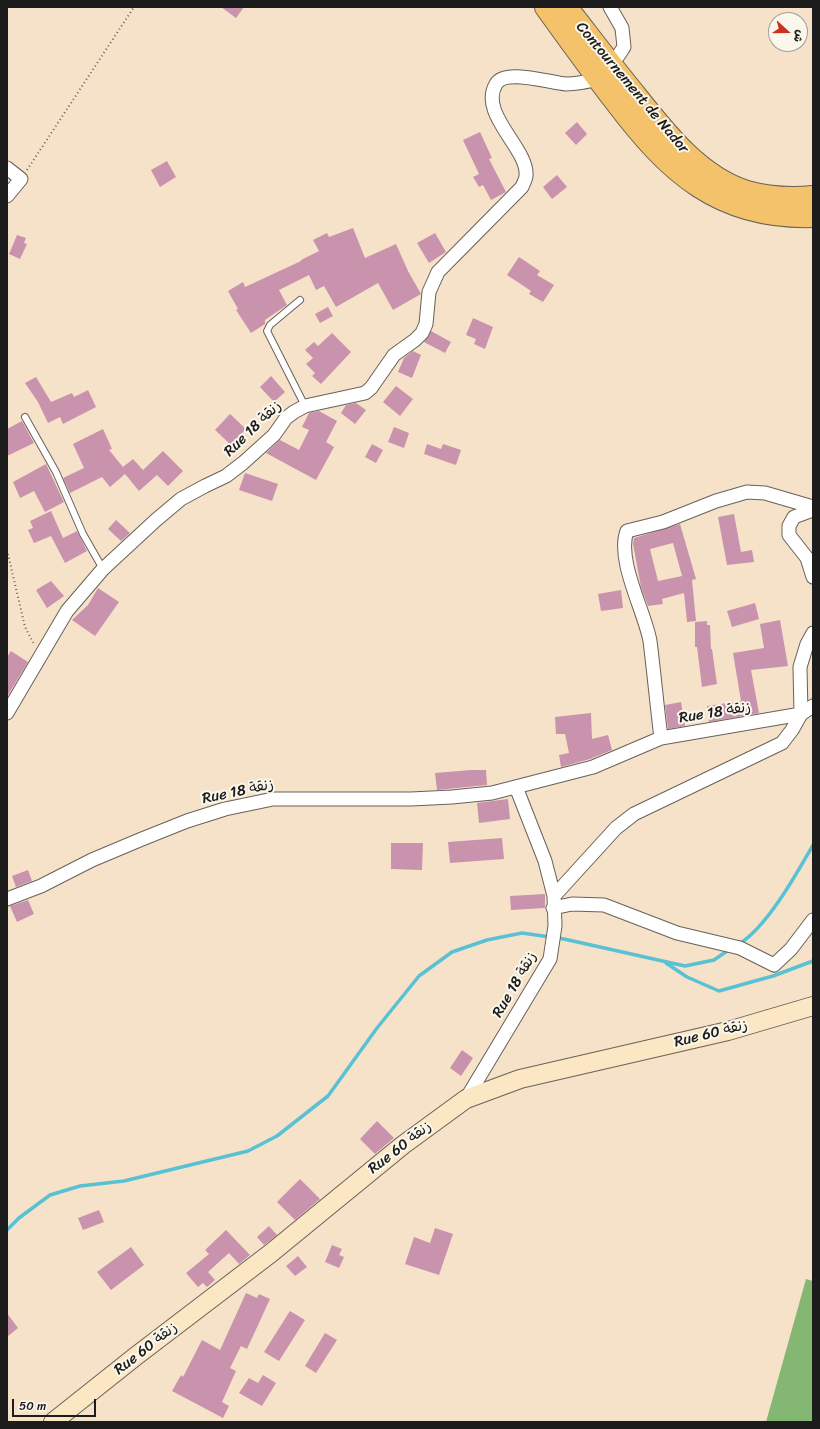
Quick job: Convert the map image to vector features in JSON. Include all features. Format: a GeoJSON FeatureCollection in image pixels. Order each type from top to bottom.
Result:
{"type":"FeatureCollection","features":[{"type":"Feature","properties":{"kind":"highway","name":"Contournement de Nador"},"geometry":{"type":"LineString","coordinates":[[546,7],[604,72],[658,123],[685,154],[712,175],[746,192],[785,199],[813,197]]}},
{"type":"Feature","properties":{"kind":"highway","name":"Contournement de Nador"},"geometry":{"type":"LineString","coordinates":[[566,7],[637,130],[665,160],[693,184],[712,195],[746,208],[783,215],[813,216]]}},
{"type":"Feature","properties":{"kind":"street"},"geometry":{"type":"LineString","coordinates":[[604,72],[624,47],[622,28],[610,7]]}},
{"type":"Feature","properties":{"kind":"street","name":"Rue 18 زنقة"},"geometry":{"type":"LineString","coordinates":[[7,713],[41,658],[67,611],[103,569],[156,520],[181,499],[226,476],[243,463],[274,434],[286,418],[305,406],[356,396],[371,388],[394,355],[422,333],[426,324],[429,292],[438,272],[522,187],[526,175],[524,162],[493,107],[491,94],[497,82],[509,76],[567,84],[604,72]]}},
{"type":"Feature","properties":{"kind":"street"},"geometry":{"type":"LineString","coordinates":[[7,168],[21,179],[7,196]]}},
{"type":"Feature","properties":{"kind":"street"},"geometry":{"type":"LineString","coordinates":[[661,738],[649,639],[636,597],[627,560],[625,536],[627,531],[663,522],[716,501],[746,492],[765,493],[813,509]]}},
{"type":"Feature","properties":{"kind":"street"},"geometry":{"type":"LineString","coordinates":[[813,509],[794,517],[789,526],[789,535],[807,558],[813,577]]}},
{"type":"Feature","properties":{"kind":"street"},"geometry":{"type":"LineString","coordinates":[[554,902],[616,828],[634,814],[782,743],[807,710],[800,667],[804,650],[813,633]]}},
{"type":"Feature","properties":{"kind":"street","name":"Rue 18 زنقة"},"geometry":{"type":"LineString","coordinates":[[7,899],[41,886],[92,860],[187,821],[225,808],[254,802],[294,798],[452,797],[492,793],[606,763],[620,754],[661,738],[807,710]]}},
{"type":"Feature","properties":{"kind":"street","name":"Rue 18 زنقة"},"geometry":{"type":"LineString","coordinates":[[466,1099],[550,959],[555,926],[554,902],[544,861],[516,787]]}},
{"type":"Feature","properties":{"kind":"street"},"geometry":{"type":"LineString","coordinates":[[554,902],[604,905],[678,932],[740,948],[774,965],[790,949],[813,920]]}},
{"type":"Feature","properties":{"kind":"street","name":"Rue 60 زنقة"},"geometry":{"type":"LineString","coordinates":[[53,1422],[136,1356],[271,1253],[403,1145],[466,1099],[520,1079],[728,1031],[813,1006]]}},
{"type":"Feature","properties":{"kind":"lane"},"geometry":{"type":"LineString","coordinates":[[300,300],[270,325],[268,331],[305,406]]}},
{"type":"Feature","properties":{"kind":"lane"},"geometry":{"type":"LineString","coordinates":[[25,417],[56,472],[83,534],[103,569]]}},
{"type":"Feature","properties":{"kind":"path"},"geometry":{"type":"LineString","coordinates":[[21,179],[134,7]]}},
{"type":"Feature","properties":{"kind":"path"},"geometry":{"type":"LineString","coordinates":[[7,550],[25,627],[41,658]]}},
{"type":"Feature","properties":{"kind":"green space"},"geometry":{"type":"Polygon","coordinates":[[[806,1279],[813,1281],[813,1422],[766,1422],[806,1279]]]}},
{"type":"Feature","properties":{"kind":"building"},"geometry":{"type":"Polygon","coordinates":[[[221,7],[244,7],[236,18],[221,7]]]}},
{"type":"Feature","properties":{"kind":"building"},"geometry":{"type":"Polygon","coordinates":[[[577,122],[587,134],[576,145],[565,133],[577,122]]]}},
{"type":"Feature","properties":{"kind":"building"},"geometry":{"type":"Polygon","coordinates":[[[480,132],[492,158],[489,159],[506,192],[491,200],[483,185],[479,187],[473,177],[479,174],[463,140],[480,132]]]}},
{"type":"Feature","properties":{"kind":"building"},"geometry":{"type":"Polygon","coordinates":[[[167,161],[176,177],[160,187],[151,170],[167,161]]]}},
{"type":"Feature","properties":{"kind":"building"},"geometry":{"type":"Polygon","coordinates":[[[557,175],[567,187],[552,199],[543,187],[557,175]]]}},
{"type":"Feature","properties":{"kind":"building"},"geometry":{"type":"Polygon","coordinates":[[[353,228],[365,258],[396,244],[408,271],[421,294],[393,310],[378,283],[336,307],[324,286],[316,290],[309,275],[279,290],[287,305],[265,320],[265,324],[251,333],[236,310],[238,309],[228,291],[243,282],[245,287],[319,251],[313,240],[327,233],[329,237],[353,228]]]}},
{"type":"Feature","properties":{"kind":"building"},"geometry":{"type":"Polygon","coordinates":[[[435,233],[446,252],[429,263],[417,243],[435,233]]]}},
{"type":"Feature","properties":{"kind":"building"},"geometry":{"type":"Polygon","coordinates":[[[17,235],[26,238],[24,243],[27,244],[20,259],[9,254],[17,235]]]}},
{"type":"Feature","properties":{"kind":"building"},"geometry":{"type":"Polygon","coordinates":[[[519,257],[540,271],[537,275],[554,285],[543,302],[529,294],[531,291],[507,275],[519,257]]]}},
{"type":"Feature","properties":{"kind":"building"},"geometry":{"type":"Polygon","coordinates":[[[328,307],[333,316],[320,323],[315,314],[328,307]]]}},
{"type":"Feature","properties":{"kind":"building"},"geometry":{"type":"Polygon","coordinates":[[[473,318],[493,327],[485,349],[474,344],[476,339],[466,335],[473,318]]]}},
{"type":"Feature","properties":{"kind":"building"},"geometry":{"type":"Polygon","coordinates":[[[431,331],[451,342],[445,353],[424,342],[431,331]]]}},
{"type":"Feature","properties":{"kind":"building"},"geometry":{"type":"Polygon","coordinates":[[[332,333],[351,352],[321,384],[312,376],[315,373],[306,364],[313,358],[305,350],[314,342],[318,346],[332,333]]]}},
{"type":"Feature","properties":{"kind":"building"},"geometry":{"type":"Polygon","coordinates":[[[413,351],[421,355],[412,378],[398,372],[404,358],[413,351]]]}},
{"type":"Feature","properties":{"kind":"building"},"geometry":{"type":"Polygon","coordinates":[[[271,376],[285,392],[274,402],[260,387],[271,376]]]}},
{"type":"Feature","properties":{"kind":"building"},"geometry":{"type":"Polygon","coordinates":[[[36,377],[51,402],[72,393],[74,397],[88,390],[96,407],[63,424],[60,417],[48,423],[38,402],[25,383],[36,377]]]}},
{"type":"Feature","properties":{"kind":"building"},"geometry":{"type":"Polygon","coordinates":[[[396,386],[413,399],[400,416],[383,402],[396,386]]]}},
{"type":"Feature","properties":{"kind":"building"},"geometry":{"type":"Polygon","coordinates":[[[356,403],[366,410],[355,424],[341,413],[346,405],[356,403]]]}},
{"type":"Feature","properties":{"kind":"building"},"geometry":{"type":"Polygon","coordinates":[[[319,411],[337,421],[326,442],[334,447],[316,480],[266,453],[280,440],[299,450],[309,430],[302,427],[309,413],[319,411]]]}},
{"type":"Feature","properties":{"kind":"building"},"geometry":{"type":"Polygon","coordinates":[[[230,414],[246,429],[231,445],[215,430],[230,414]]]}},
{"type":"Feature","properties":{"kind":"building"},"geometry":{"type":"Polygon","coordinates":[[[22,421],[34,443],[7,456],[7,429],[22,421]]]}},
{"type":"Feature","properties":{"kind":"building"},"geometry":{"type":"Polygon","coordinates":[[[394,427],[409,433],[404,448],[388,442],[394,427]]]}},
{"type":"Feature","properties":{"kind":"building"},"geometry":{"type":"Polygon","coordinates":[[[103,429],[112,449],[109,450],[123,467],[133,459],[143,470],[163,451],[183,471],[168,486],[157,475],[139,491],[125,474],[110,487],[102,477],[70,493],[63,478],[84,468],[73,444],[103,429]]]}},
{"type":"Feature","properties":{"kind":"building"},"geometry":{"type":"Polygon","coordinates":[[[372,444],[383,450],[376,463],[365,457],[372,444]]]}},
{"type":"Feature","properties":{"kind":"building"},"geometry":{"type":"Polygon","coordinates":[[[427,444],[441,449],[443,444],[461,450],[456,465],[424,454],[427,444]]]}},
{"type":"Feature","properties":{"kind":"building"},"geometry":{"type":"Polygon","coordinates":[[[46,464],[64,502],[45,512],[34,491],[20,498],[13,482],[46,464]]]}},
{"type":"Feature","properties":{"kind":"building"},"geometry":{"type":"Polygon","coordinates":[[[245,473],[278,484],[272,501],[239,490],[245,473]]]}},
{"type":"Feature","properties":{"kind":"building"},"geometry":{"type":"Polygon","coordinates":[[[51,511],[63,538],[77,531],[87,551],[65,563],[51,536],[34,543],[28,530],[33,528],[30,521],[51,511]]]}},
{"type":"Feature","properties":{"kind":"building"},"geometry":{"type":"Polygon","coordinates":[[[734,514],[741,552],[752,550],[754,562],[727,565],[718,517],[734,514]]]}},
{"type":"Feature","properties":{"kind":"building"},"geometry":{"type":"Polygon","coordinates":[[[116,520],[130,533],[121,541],[108,529],[116,520]]]}},
{"type":"Feature","properties":{"kind":"building"},"geometry":{"type":"Polygon","coordinates":[[[680,524],[696,579],[692,580],[696,621],[687,622],[684,593],[662,599],[663,604],[648,606],[641,587],[633,544],[634,538],[680,524]],[[673,543],[650,549],[658,581],[682,576],[673,543]]]}},
{"type":"Feature","properties":{"kind":"building"},"geometry":{"type":"Polygon","coordinates":[[[51,581],[64,596],[47,608],[36,590],[51,581]]]}},
{"type":"Feature","properties":{"kind":"building"},"geometry":{"type":"Polygon","coordinates":[[[98,588],[119,602],[95,636],[72,620],[88,605],[98,588]]]}},
{"type":"Feature","properties":{"kind":"building"},"geometry":{"type":"Polygon","coordinates":[[[621,590],[623,608],[601,611],[598,594],[621,590]]]}},
{"type":"Feature","properties":{"kind":"building"},"geometry":{"type":"Polygon","coordinates":[[[755,603],[759,619],[732,627],[727,611],[755,603]]]}},
{"type":"Feature","properties":{"kind":"building"},"geometry":{"type":"Polygon","coordinates":[[[780,620],[788,666],[751,670],[759,713],[709,722],[707,706],[741,701],[733,653],[764,648],[760,624],[780,620]]]}},
{"type":"Feature","properties":{"kind":"building"},"geometry":{"type":"Polygon","coordinates":[[[707,621],[707,625],[710,625],[711,649],[717,684],[702,687],[697,647],[695,647],[695,622],[707,621]]]}},
{"type":"Feature","properties":{"kind":"building"},"geometry":{"type":"Polygon","coordinates":[[[11,651],[28,662],[8,695],[7,657],[11,651]]]}},
{"type":"Feature","properties":{"kind":"building"},"geometry":{"type":"Polygon","coordinates":[[[681,702],[685,726],[668,729],[665,705],[681,702]]]}},
{"type":"Feature","properties":{"kind":"building"},"geometry":{"type":"Polygon","coordinates":[[[591,713],[592,739],[608,735],[612,750],[590,759],[561,767],[559,755],[569,753],[565,734],[556,734],[555,717],[591,713]]]}},
{"type":"Feature","properties":{"kind":"building"},"geometry":{"type":"Polygon","coordinates":[[[486,770],[487,785],[437,790],[435,773],[486,770]]]}},
{"type":"Feature","properties":{"kind":"building"},"geometry":{"type":"Polygon","coordinates":[[[508,799],[510,819],[479,823],[477,803],[508,799]]]}},
{"type":"Feature","properties":{"kind":"building"},"geometry":{"type":"Polygon","coordinates":[[[502,838],[504,859],[450,863],[448,842],[502,838]]]}},
{"type":"Feature","properties":{"kind":"building"},"geometry":{"type":"Polygon","coordinates":[[[391,843],[423,843],[422,870],[391,869],[391,843]]]}},
{"type":"Feature","properties":{"kind":"building"},"geometry":{"type":"Polygon","coordinates":[[[28,870],[32,881],[16,887],[12,876],[28,870]]]}},
{"type":"Feature","properties":{"kind":"building"},"geometry":{"type":"Polygon","coordinates":[[[545,894],[545,908],[511,910],[510,896],[545,894]]]}},
{"type":"Feature","properties":{"kind":"building"},"geometry":{"type":"Polygon","coordinates":[[[28,900],[34,914],[17,922],[10,906],[28,900]]]}},
{"type":"Feature","properties":{"kind":"building"},"geometry":{"type":"Polygon","coordinates":[[[462,1050],[473,1058],[461,1076],[450,1068],[462,1050]]]}},
{"type":"Feature","properties":{"kind":"building"},"geometry":{"type":"Polygon","coordinates":[[[377,1121],[394,1138],[375,1154],[360,1139],[377,1121]]]}},
{"type":"Feature","properties":{"kind":"building"},"geometry":{"type":"Polygon","coordinates":[[[300,1179],[320,1199],[295,1220],[277,1202],[300,1179]]]}},
{"type":"Feature","properties":{"kind":"building"},"geometry":{"type":"Polygon","coordinates":[[[99,1210],[104,1222],[83,1230],[78,1218],[99,1210]]]}},
{"type":"Feature","properties":{"kind":"building"},"geometry":{"type":"Polygon","coordinates":[[[269,1226],[277,1235],[264,1245],[257,1237],[269,1226]]]}},
{"type":"Feature","properties":{"kind":"building"},"geometry":{"type":"Polygon","coordinates":[[[435,1228],[453,1234],[439,1275],[405,1264],[414,1237],[430,1243],[435,1228]]]}},
{"type":"Feature","properties":{"kind":"building"},"geometry":{"type":"Polygon","coordinates":[[[226,1230],[250,1255],[239,1264],[229,1253],[208,1272],[215,1280],[207,1287],[203,1283],[198,1287],[186,1273],[209,1254],[205,1250],[226,1230]]]}},
{"type":"Feature","properties":{"kind":"building"},"geometry":{"type":"Polygon","coordinates":[[[332,1245],[342,1249],[339,1255],[344,1257],[339,1268],[325,1262],[332,1245]]]}},
{"type":"Feature","properties":{"kind":"building"},"geometry":{"type":"Polygon","coordinates":[[[131,1247],[144,1265],[111,1290],[97,1272],[131,1247]]]}},
{"type":"Feature","properties":{"kind":"building"},"geometry":{"type":"Polygon","coordinates":[[[298,1256],[307,1267],[295,1276],[286,1266],[298,1256]]]}},
{"type":"Feature","properties":{"kind":"building"},"geometry":{"type":"Polygon","coordinates":[[[246,1293],[257,1298],[259,1294],[270,1299],[247,1349],[241,1346],[230,1368],[236,1371],[222,1402],[229,1406],[223,1418],[172,1391],[181,1375],[183,1377],[202,1340],[220,1350],[246,1293]]]}},
{"type":"Feature","properties":{"kind":"building"},"geometry":{"type":"Polygon","coordinates":[[[290,1311],[305,1320],[279,1361],[264,1352],[290,1311]]]}},
{"type":"Feature","properties":{"kind":"building"},"geometry":{"type":"Polygon","coordinates":[[[7,1313],[18,1328],[7,1337],[7,1313]]]}},
{"type":"Feature","properties":{"kind":"building"},"geometry":{"type":"Polygon","coordinates":[[[325,1333],[337,1340],[316,1373],[305,1366],[325,1333]]]}},
{"type":"Feature","properties":{"kind":"building"},"geometry":{"type":"Polygon","coordinates":[[[263,1375],[276,1383],[262,1406],[239,1393],[249,1378],[258,1383],[263,1375]]]}},
{"type":"Feature","properties":{"kind":"waterway"},"geometry":{"type":"LineString","coordinates":[[739,944],[750,936],[770,913],[790,884],[813,845]]}},
{"type":"Feature","properties":{"kind":"waterway"},"geometry":{"type":"LineString","coordinates":[[7,1230],[19,1218],[50,1195],[80,1186],[124,1181],[248,1151],[277,1136],[328,1096],[377,1028],[419,976],[452,952],[487,940],[522,933],[564,939],[685,966],[714,960],[730,949]]}},
{"type":"Feature","properties":{"kind":"waterway"},"geometry":{"type":"LineString","coordinates":[[666,963],[687,977],[719,991],[773,976],[813,961]]}}]}
